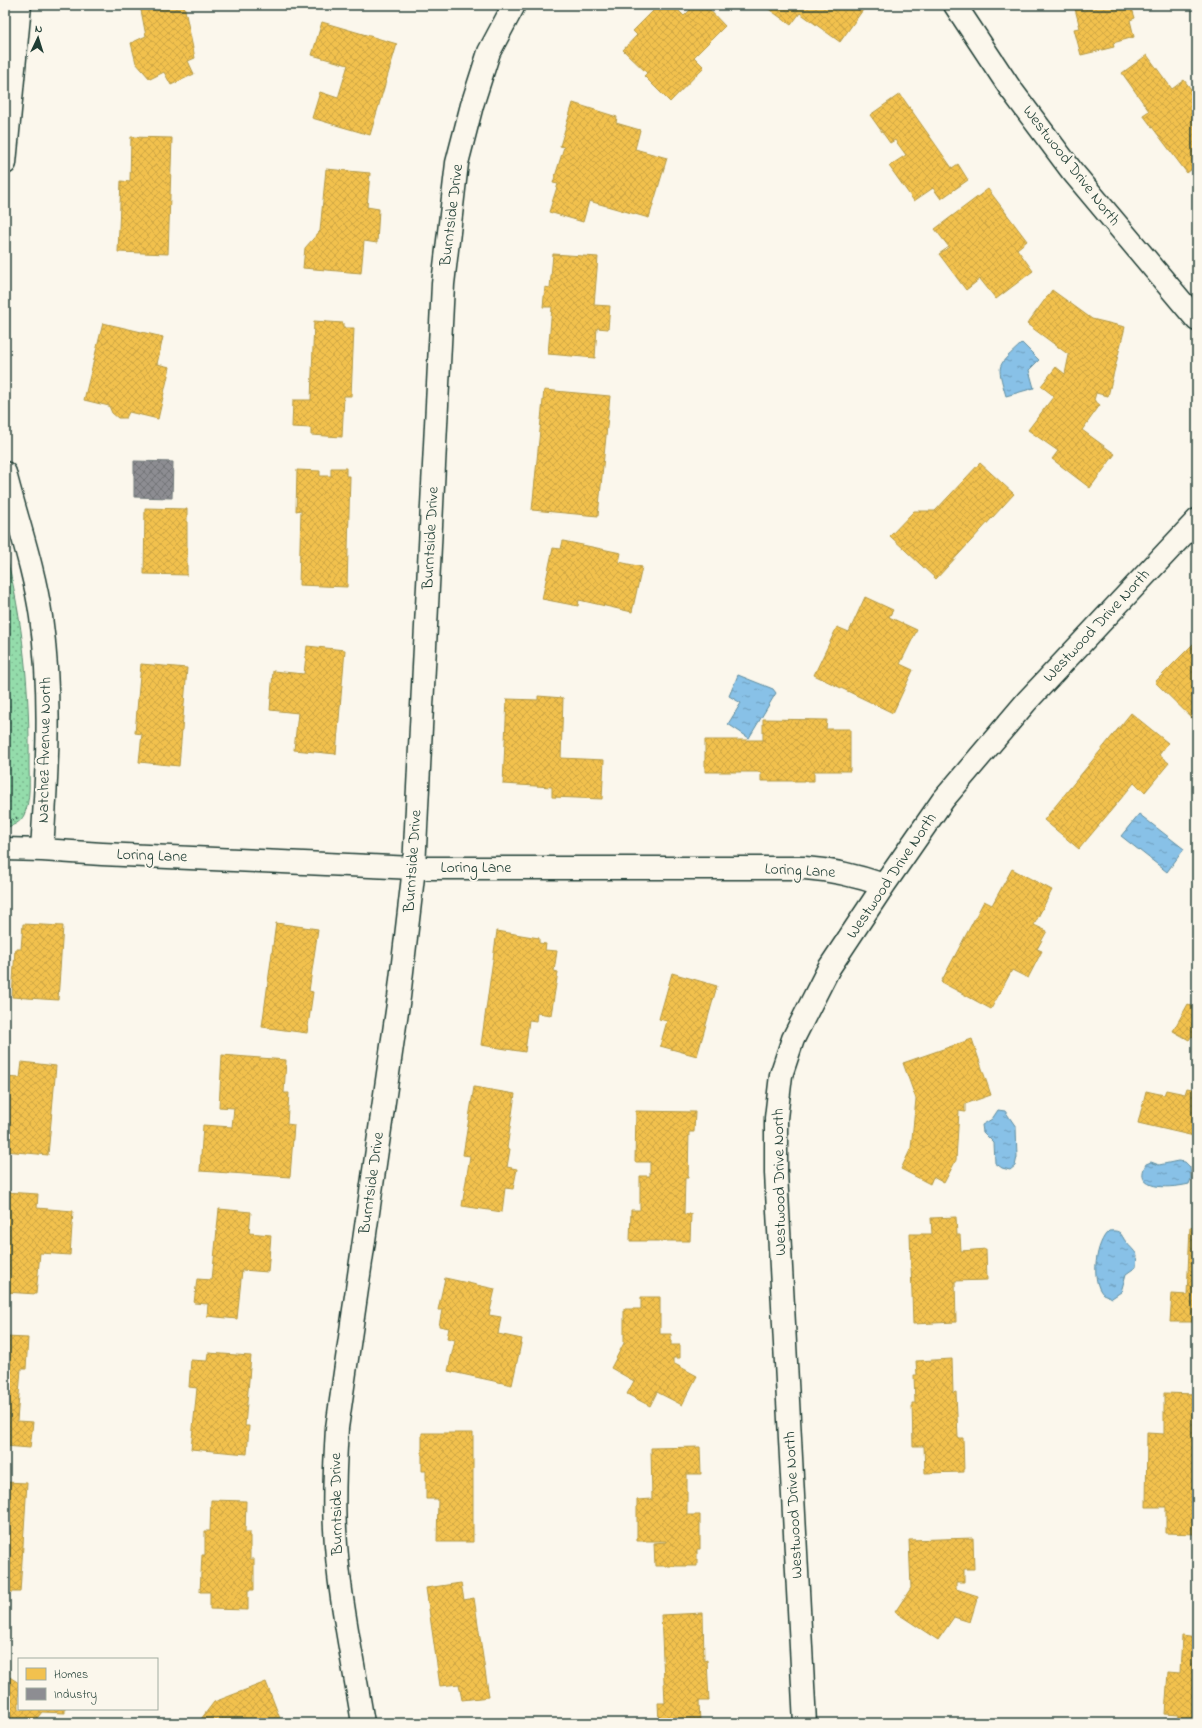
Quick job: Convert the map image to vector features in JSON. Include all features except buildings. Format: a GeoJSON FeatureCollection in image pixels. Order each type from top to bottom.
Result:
{"type":"FeatureCollection","features":[{"type":"Feature","properties":{"kind":"street","name":"Burntside Drive"},"geometry":{"type":"LineString","coordinates":[[363,1723],[341,1588],[335,1530],[334,1481],[337,1428],[399,997],[414,868],[443,284],[457,163],[472,105],[489,52],[514,5]]}},
{"type":"Feature","properties":{"kind":"street","name":"Westwood Drive North"},"geometry":{"type":"LineString","coordinates":[[955,5],[1010,88],[1072,171],[1197,320]]}},
{"type":"Feature","properties":{"kind":"street"},"geometry":{"type":"LineString","coordinates":[[5,163],[15,12]]}},
{"type":"Feature","properties":{"kind":"street","name":"Natchez Avenue North"},"geometry":{"type":"LineString","coordinates":[[5,473],[26,550],[42,624],[48,684],[48,743],[42,850]]}},
{"type":"Feature","properties":{"kind":"street","name":"Westwood Drive North"},"geometry":{"type":"LineString","coordinates":[[805,1723],[776,1173],[776,1118],[782,1076],[793,1039],[829,968],[943,800],[1027,700],[1197,520]]}},
{"type":"Feature","properties":{"kind":"street"},"geometry":{"type":"LineString","coordinates":[[5,849],[42,850]]}},
{"type":"Feature","properties":{"kind":"street","name":"Loring Lane"},"geometry":{"type":"LineString","coordinates":[[42,850],[414,868],[805,868],[829,870],[856,875],[884,885]]}},
{"type":"Feature","properties":{"kind":"green space"},"geometry":{"type":"Polygon","coordinates":[[[5,550],[21,629],[27,683],[29,796],[24,815],[21,820],[5,828],[5,550]]]}},
{"type":"Feature","properties":{"kind":"water"},"geometry":{"type":"Polygon","coordinates":[[[1022,343],[1039,360],[1029,370],[1034,388],[1006,396],[1000,371],[1001,366],[1003,361],[1022,343]]]}},
{"type":"Feature","properties":{"kind":"water"},"geometry":{"type":"Polygon","coordinates":[[[738,675],[773,689],[776,693],[749,738],[728,724],[741,703],[729,696],[738,675]]]}},
{"type":"Feature","properties":{"kind":"water"},"geometry":{"type":"Polygon","coordinates":[[[1139,814],[1184,849],[1167,872],[1121,836],[1139,814]]]}},
{"type":"Feature","properties":{"kind":"water"},"geometry":{"type":"Polygon","coordinates":[[[998,1110],[1005,1111],[1016,1127],[1017,1157],[1015,1166],[1010,1170],[1002,1168],[995,1163],[994,1143],[983,1132],[982,1125],[992,1119],[998,1110]]]}},
{"type":"Feature","properties":{"kind":"water"},"geometry":{"type":"Polygon","coordinates":[[[1178,1161],[1185,1162],[1190,1167],[1191,1179],[1189,1184],[1164,1187],[1149,1184],[1144,1180],[1143,1173],[1146,1164],[1151,1162],[1159,1165],[1178,1161]]]}},
{"type":"Feature","properties":{"kind":"water"},"geometry":{"type":"Polygon","coordinates":[[[1109,1231],[1119,1232],[1137,1255],[1136,1267],[1126,1274],[1121,1292],[1112,1298],[1103,1294],[1099,1288],[1096,1271],[1098,1252],[1104,1236],[1109,1231]]]}}]}
